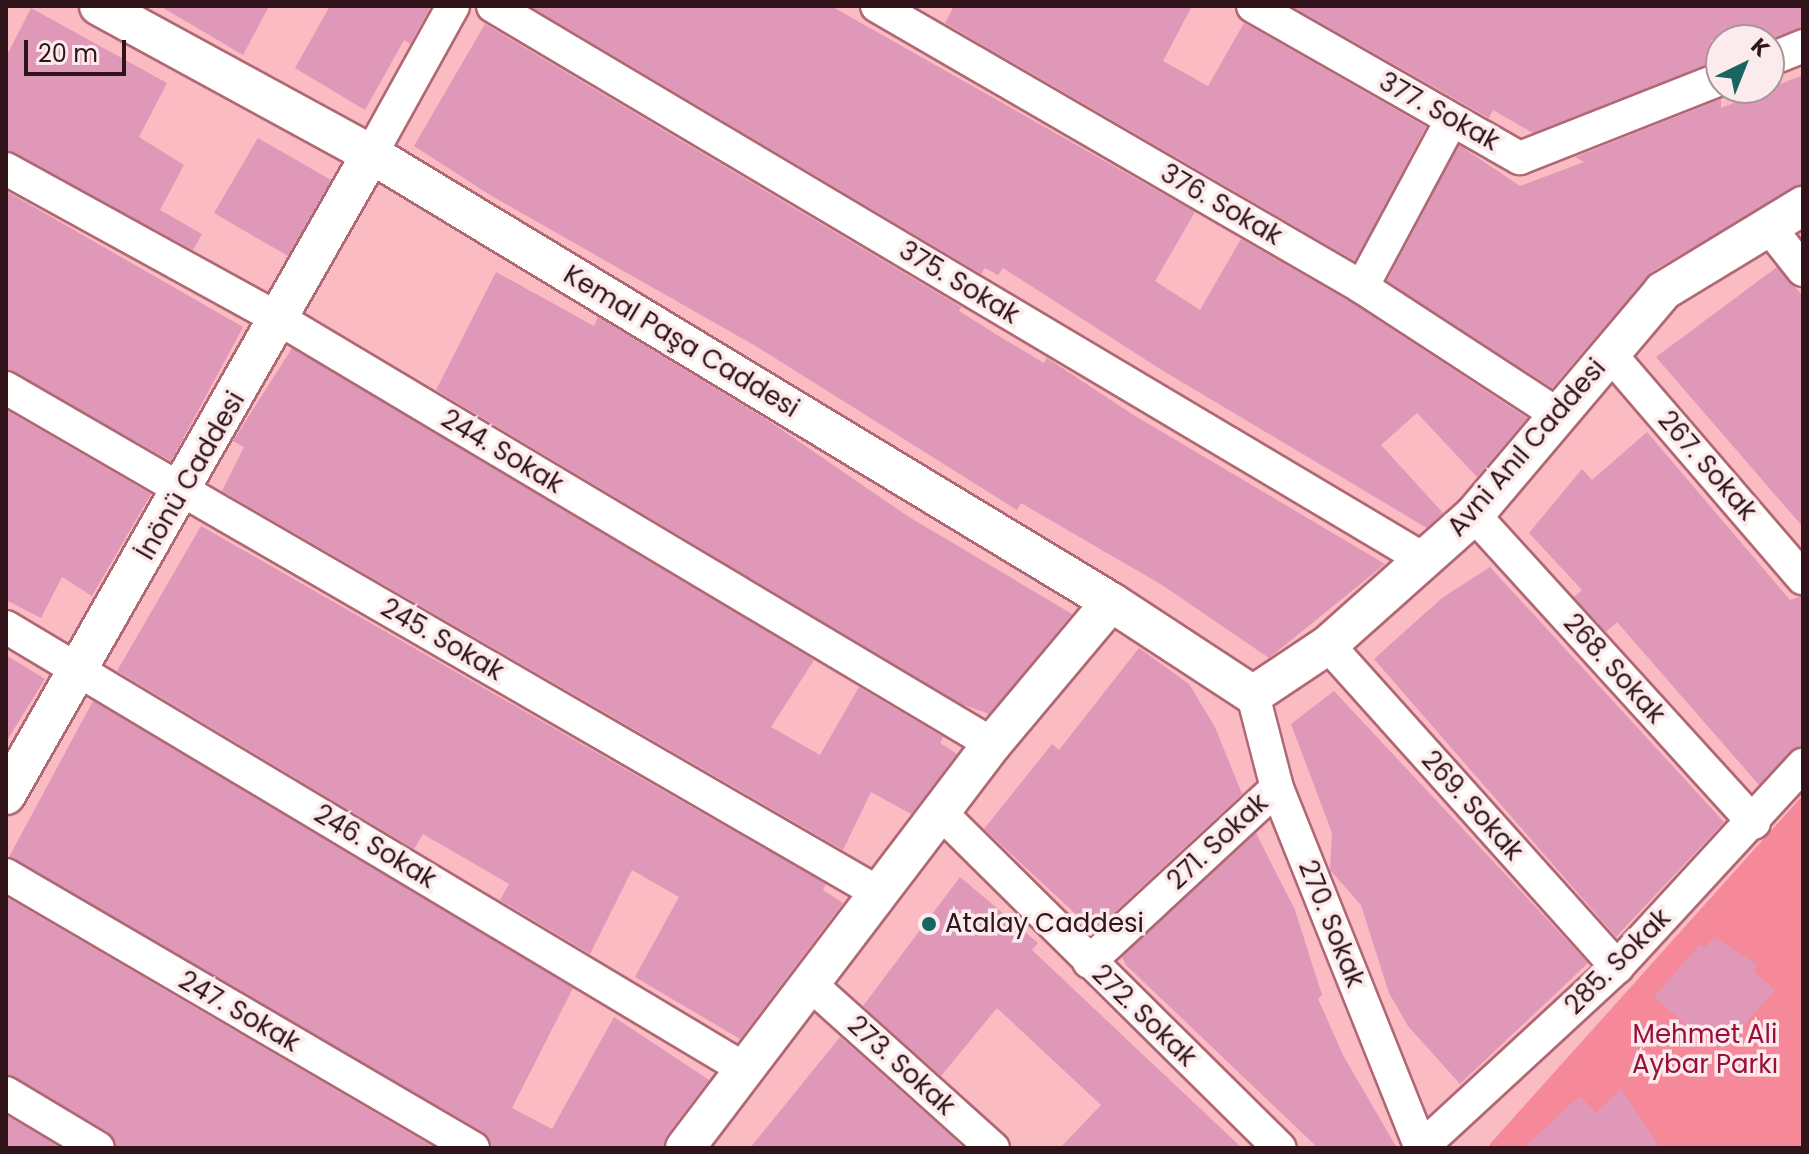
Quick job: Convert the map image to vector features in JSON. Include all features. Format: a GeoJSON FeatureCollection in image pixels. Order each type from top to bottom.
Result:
{"type":"FeatureCollection","features":[{"type":"Feature","properties":{"kind":"street","name":"Kemal Paşa Caddesi"},"geometry":{"type":"LineString","coordinates":[[99,6],[371,154],[1111,602],[1253,695]]}},
{"type":"Feature","properties":{"kind":"street"},"geometry":{"type":"LineString","coordinates":[[371,154],[453,6]]}},
{"type":"Feature","properties":{"kind":"street","name":"375. Sokak"},"geometry":{"type":"LineString","coordinates":[[493,6],[1425,560]]}},
{"type":"Feature","properties":{"kind":"street","name":"376. Sokak"},"geometry":{"type":"LineString","coordinates":[[877,6],[1362,287],[1558,415]]}},
{"type":"Feature","properties":{"kind":"street","name":"377. Sokak"},"geometry":{"type":"LineString","coordinates":[[1253,6],[1520,158],[1705,85]]}},
{"type":"Feature","properties":{"kind":"street"},"geometry":{"type":"LineString","coordinates":[[1362,287],[1451,121]]}},
{"type":"Feature","properties":{"kind":"street","name":"İnönü Caddesi"},"geometry":{"type":"LineString","coordinates":[[6,795],[281,320],[371,154]]}},
{"type":"Feature","properties":{"kind":"street","name":"244. Sokak"},"geometry":{"type":"LineString","coordinates":[[6,169],[281,320],[992,744]]}},
{"type":"Feature","properties":{"kind":"street","name":"Avni Anıl Caddesi"},"geometry":{"type":"LineString","coordinates":[[1253,695],[1328,645],[1474,515],[1663,291],[1803,206]]}},
{"type":"Feature","properties":{"kind":"street"},"geometry":{"type":"LineString","coordinates":[[1769,227],[1803,270]]}},
{"type":"Feature","properties":{"kind":"street","name":"267. Sokak"},"geometry":{"type":"LineString","coordinates":[[1610,354],[1803,578]]}},
{"type":"Feature","properties":{"kind":"street","name":"245. Sokak"},"geometry":{"type":"LineString","coordinates":[[6,388],[877,892]]}},
{"type":"Feature","properties":{"kind":"street","name":"268. Sokak"},"geometry":{"type":"LineString","coordinates":[[1474,515],[1754,823]]}},
{"type":"Feature","properties":{"kind":"street"},"geometry":{"type":"LineString","coordinates":[[698,1143],[743,1068],[810,984],[877,892],[942,814],[992,744],[1111,602]]}},
{"type":"Feature","properties":{"kind":"street","name":"246. Sokak"},"geometry":{"type":"LineString","coordinates":[[6,627],[743,1068]]}},
{"type":"Feature","properties":{"kind":"street","name":"269. Sokak"},"geometry":{"type":"LineString","coordinates":[[1328,645],[1617,967]]}},
{"type":"Feature","properties":{"kind":"street","name":"270. Sokak"},"geometry":{"type":"LineString","coordinates":[[1253,695],[1277,788],[1421,1148]]}},
{"type":"Feature","properties":{"kind":"street","name":"285. Sokak"},"geometry":{"type":"LineString","coordinates":[[1421,1148],[1617,967],[1754,823],[1803,765]]}},
{"type":"Feature","properties":{"kind":"street","name":"271. Sokak"},"geometry":{"type":"LineString","coordinates":[[1089,962],[1277,788]]}},
{"type":"Feature","properties":{"kind":"street","name":"272. Sokak"},"geometry":{"type":"LineString","coordinates":[[942,814],[1280,1148]]}},
{"type":"Feature","properties":{"kind":"street","name":"247. Sokak"},"geometry":{"type":"LineString","coordinates":[[6,875],[473,1148]]}},
{"type":"Feature","properties":{"kind":"street","name":"273. Sokak"},"geometry":{"type":"LineString","coordinates":[[810,984],[993,1148]]}},
{"type":"Feature","properties":{"kind":"street"},"geometry":{"type":"LineString","coordinates":[[6,1093],[98,1148]]}},
{"type":"Feature","properties":{"kind":"green space","name":"Mehmet Ali Aybar Parkı"},"geometry":{"type":"Polygon","coordinates":[[[1803,795],[1803,1148],[1489,1148],[1490,1144],[1803,795]]]}},
{"type":"Feature","properties":{"kind":"building"},"geometry":{"type":"Polygon","coordinates":[[[160,6],[269,6],[243,55],[160,6]]]}},
{"type":"Feature","properties":{"kind":"building"},"geometry":{"type":"Polygon","coordinates":[[[330,6],[431,6],[410,44],[404,40],[365,110],[295,68],[330,6]]]}},
{"type":"Feature","properties":{"kind":"building"},"geometry":{"type":"Polygon","coordinates":[[[530,6],[831,6],[1195,212],[1155,281],[1200,310],[1241,239],[1352,303],[1527,418],[1477,477],[1417,413],[1381,445],[1443,513],[1427,528],[1160,369],[1003,268],[998,275],[985,268],[981,274],[530,6]]]}},
{"type":"Feature","properties":{"kind":"building"},"geometry":{"type":"Polygon","coordinates":[[[954,6],[1192,6],[1163,61],[1208,86],[1244,23],[1426,127],[1355,261],[945,23],[954,6]]]}},
{"type":"Feature","properties":{"kind":"building"},"geometry":{"type":"Polygon","coordinates":[[[1291,6],[1803,6],[1803,27],[1785,34],[1785,24],[1705,24],[1705,66],[1533,133],[1493,110],[1489,118],[1291,6]]]}},
{"type":"Feature","properties":{"kind":"building"},"geometry":{"type":"Polygon","coordinates":[[[31,8],[167,83],[139,137],[184,165],[160,210],[202,234],[193,250],[6,150],[6,57],[31,8]]]}},
{"type":"Feature","properties":{"kind":"building"},"geometry":{"type":"Polygon","coordinates":[[[485,24],[961,307],[959,311],[1002,338],[1044,363],[1047,358],[1132,414],[1385,564],[1269,658],[1162,585],[1021,503],[1017,510],[759,348],[490,195],[414,146],[485,24]]]}},
{"type":"Feature","properties":{"kind":"building"},"geometry":{"type":"Polygon","coordinates":[[[1803,75],[1803,184],[1651,272],[1552,388],[1387,281],[1459,145],[1520,186],[1584,162],[1575,157],[1708,104],[1721,104],[1721,108],[1731,104],[1785,104],[1785,82],[1803,75]]]}},
{"type":"Feature","properties":{"kind":"building"},"geometry":{"type":"Polygon","coordinates":[[[258,138],[331,180],[288,256],[214,213],[258,138]]]}},
{"type":"Feature","properties":{"kind":"building"},"geometry":{"type":"Polygon","coordinates":[[[6,191],[243,327],[171,461],[6,369],[6,191]]]}},
{"type":"Feature","properties":{"kind":"building"},"geometry":{"type":"Polygon","coordinates":[[[1777,267],[1803,296],[1803,527],[1656,357],[1777,267]]]}},
{"type":"Feature","properties":{"kind":"building"},"geometry":{"type":"Polygon","coordinates":[[[496,272],[594,326],[598,317],[769,421],[909,517],[1072,614],[989,714],[961,704],[436,390],[496,272]]]}},
{"type":"Feature","properties":{"kind":"building"},"geometry":{"type":"Polygon","coordinates":[[[292,348],[814,660],[771,727],[820,755],[859,687],[943,737],[940,743],[957,754],[911,814],[871,792],[843,850],[222,491],[244,447],[233,441],[292,348]]]}},
{"type":"Feature","properties":{"kind":"building"},"geometry":{"type":"Polygon","coordinates":[[[6,410],[151,494],[92,596],[62,577],[41,618],[6,600],[6,410]]]}},
{"type":"Feature","properties":{"kind":"building"},"geometry":{"type":"Polygon","coordinates":[[[1647,432],[1790,600],[1803,596],[1803,746],[1789,752],[1759,785],[1617,622],[1606,632],[1574,597],[1582,590],[1529,533],[1582,469],[1592,480],[1647,432]]]}},
{"type":"Feature","properties":{"kind":"building"},"geometry":{"type":"Polygon","coordinates":[[[201,526],[826,884],[823,890],[843,903],[740,1039],[635,977],[679,897],[632,870],[590,954],[500,900],[509,884],[423,834],[414,849],[117,671],[201,526]]]}},
{"type":"Feature","properties":{"kind":"building"},"geometry":{"type":"Polygon","coordinates":[[[1490,567],[1724,822],[1616,937],[1374,659],[1442,598],[1490,567]]]}},
{"type":"Feature","properties":{"kind":"building"},"geometry":{"type":"Polygon","coordinates":[[[1139,648],[1189,684],[1215,727],[1242,794],[1094,931],[984,829],[1052,744],[1059,750],[1139,648]]]}},
{"type":"Feature","properties":{"kind":"building"},"geometry":{"type":"Polygon","coordinates":[[[6,655],[45,679],[6,742],[6,655]]]}},
{"type":"Feature","properties":{"kind":"building"},"geometry":{"type":"Polygon","coordinates":[[[1334,691],[1588,963],[1460,1084],[1408,1026],[1389,993],[1361,905],[1330,870],[1332,833],[1291,724],[1334,691]]]}},
{"type":"Feature","properties":{"kind":"building"},"geometry":{"type":"Polygon","coordinates":[[[93,701],[573,988],[512,1108],[552,1129],[614,1017],[709,1080],[667,1135],[663,1148],[492,1148],[483,1132],[9,857],[93,701]]]}},
{"type":"Feature","properties":{"kind":"building"},"geometry":{"type":"Polygon","coordinates":[[[1256,833],[1295,910],[1322,995],[1318,999],[1344,1057],[1397,1148],[1318,1148],[1126,965],[1122,957],[1256,833]]]}},
{"type":"Feature","properties":{"kind":"building"},"geometry":{"type":"Polygon","coordinates":[[[960,877],[1038,943],[1032,950],[1242,1148],[1060,1148],[1101,1105],[997,1008],[941,1076],[863,1006],[960,877]]]}},
{"type":"Feature","properties":{"kind":"building"},"geometry":{"type":"Polygon","coordinates":[[[6,897],[435,1148],[117,1148],[108,1132],[6,1074],[6,897]]]}},
{"type":"Feature","properties":{"kind":"building"},"geometry":{"type":"Polygon","coordinates":[[[1714,937],[1758,965],[1753,971],[1775,990],[1723,1049],[1702,1030],[1698,1035],[1654,997],[1700,944],[1705,947],[1714,937]]]}},
{"type":"Feature","properties":{"kind":"building"},"geometry":{"type":"Polygon","coordinates":[[[840,1037],[951,1136],[963,1148],[750,1148],[840,1037]]]}},
{"type":"Feature","properties":{"kind":"building"},"geometry":{"type":"Polygon","coordinates":[[[1621,1088],[1660,1148],[1523,1148],[1580,1096],[1596,1113],[1621,1088]]]}},
{"type":"Feature","properties":{"kind":"building"},"geometry":{"type":"Polygon","coordinates":[[[6,1115],[61,1148],[6,1148],[6,1115]]]}},
{"type":"Feature","properties":{"kind":"place","name":"Atalay Caddesi"},"geometry":{"type":"Point","coordinates":[929,924]}}]}
